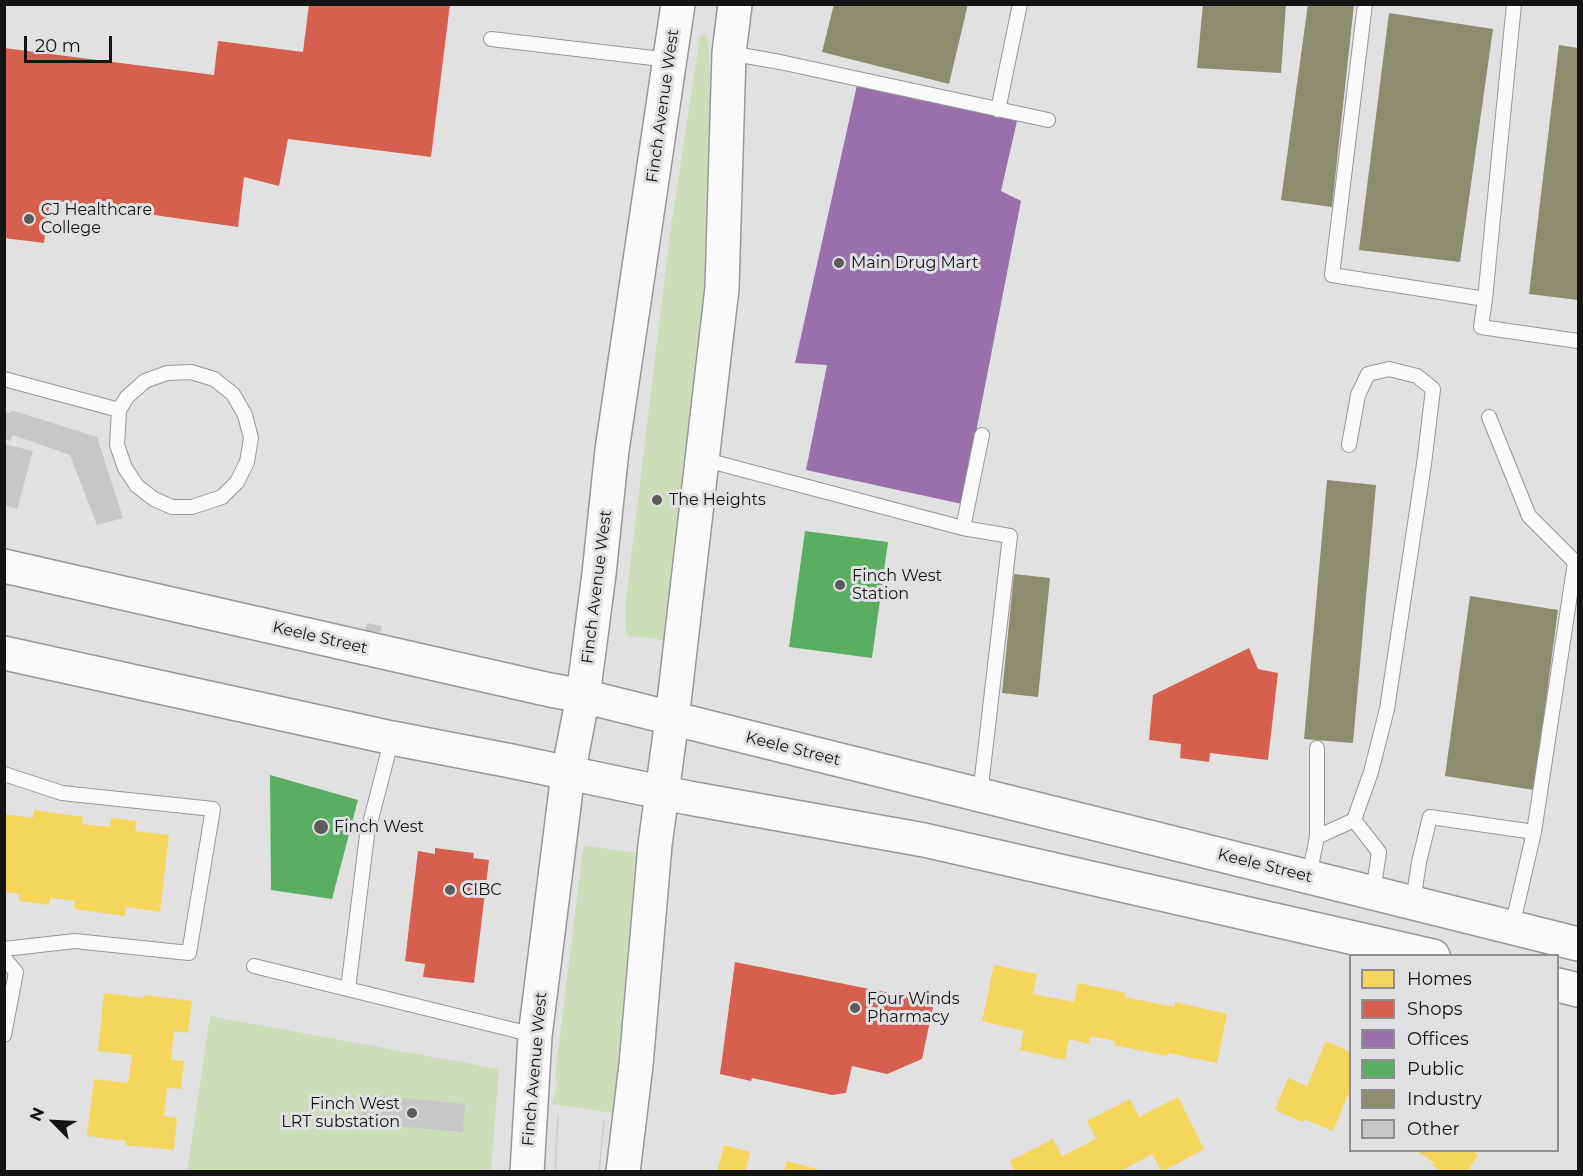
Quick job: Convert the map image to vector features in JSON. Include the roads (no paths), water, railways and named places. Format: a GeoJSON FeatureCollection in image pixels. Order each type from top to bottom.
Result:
{"type":"FeatureCollection","features":[{"type":"Feature","properties":{"kind":"main road","name":"Finch Avenue West"},"geometry":{"type":"LineString","coordinates":[[527,1172],[535,1036],[568,774],[583,696],[612,450],[678,4]]}},
{"type":"Feature","properties":{"kind":"main road"},"geometry":{"type":"LineString","coordinates":[[623,1172],[636,1065],[655,844],[672,719],[722,288],[729,53],[735,4]]}},
{"type":"Feature","properties":{"kind":"main road","name":"Keele Street"},"geometry":{"type":"LineString","coordinates":[[4,566],[538,688],[583,696],[1413,903],[1512,927],[1576,939]]}},
{"type":"Feature","properties":{"kind":"main road"},"geometry":{"type":"LineString","coordinates":[[4,653],[568,774],[924,840],[1424,954]]}},
{"type":"Feature","properties":{"kind":"main road"},"geometry":{"type":"LineString","coordinates":[[1559,985],[1578,990]]}},
{"type":"Feature","properties":{"kind":"lane"},"geometry":{"type":"LineString","coordinates":[[998,110],[1020,4]]}},
{"type":"Feature","properties":{"kind":"lane"},"geometry":{"type":"LineString","coordinates":[[1365,4],[1332,275],[1485,299]]}},
{"type":"Feature","properties":{"kind":"lane"},"geometry":{"type":"LineString","coordinates":[[1514,4],[1481,327],[1578,341]]}},
{"type":"Feature","properties":{"kind":"lane"},"geometry":{"type":"LineString","coordinates":[[491,39],[670,60]]}},
{"type":"Feature","properties":{"kind":"lane"},"geometry":{"type":"LineString","coordinates":[[729,53],[1048,120]]}},
{"type":"Feature","properties":{"kind":"lane"},"geometry":{"type":"LineString","coordinates":[[1317,837],[1354,820],[1371,772],[1387,709],[1433,389],[1417,376],[1389,369],[1368,374],[1358,395],[1349,445]]}},
{"type":"Feature","properties":{"kind":"lane"},"geometry":{"type":"LineString","coordinates":[[191,372],[214,379],[233,394],[245,415],[250,438],[247,462],[237,482],[222,497],[192,507],[172,507],[154,499],[137,486],[125,468],[117,445],[119,410],[127,398],[145,381],[167,373],[191,372]]}},
{"type":"Feature","properties":{"kind":"lane"},"geometry":{"type":"LineString","coordinates":[[4,379],[119,410]]}},
{"type":"Feature","properties":{"kind":"lane"},"geometry":{"type":"LineString","coordinates":[[1489,417],[1529,516],[1575,562],[1534,832],[1512,927]]}},
{"type":"Feature","properties":{"kind":"lane"},"geometry":{"type":"LineString","coordinates":[[963,528],[982,435]]}},
{"type":"Feature","properties":{"kind":"lane"},"geometry":{"type":"LineString","coordinates":[[702,459],[963,528],[1010,536],[980,795]]}},
{"type":"Feature","properties":{"kind":"lane"},"geometry":{"type":"LineString","coordinates":[[348,989],[367,836],[392,738]]}},
{"type":"Feature","properties":{"kind":"lane"},"geometry":{"type":"LineString","coordinates":[[1309,877],[1317,837],[1317,748]]}},
{"type":"Feature","properties":{"kind":"lane"},"geometry":{"type":"LineString","coordinates":[[4,774],[62,793],[213,809],[189,953],[75,941],[4,949]]}},
{"type":"Feature","properties":{"kind":"lane"},"geometry":{"type":"LineString","coordinates":[[1413,903],[1419,862],[1430,817],[1534,832]]}},
{"type":"Feature","properties":{"kind":"lane"},"geometry":{"type":"LineString","coordinates":[[1354,820],[1379,852],[1373,893]]}},
{"type":"Feature","properties":{"kind":"lane"},"geometry":{"type":"LineString","coordinates":[[4,958],[16,972],[4,1035]]}},
{"type":"Feature","properties":{"kind":"lane"},"geometry":{"type":"LineString","coordinates":[[254,966],[535,1036]]}},
{"type":"Feature","properties":{"kind":"tram line"},"geometry":{"type":"LineString","coordinates":[[555,1172],[558,1115]]}},
{"type":"Feature","properties":{"kind":"tram line"},"geometry":{"type":"LineString","coordinates":[[599,1172],[604,1120]]}},
{"type":"Feature","properties":{"kind":"place","name":"CJ Healthcare College"},"geometry":{"type":"Point","coordinates":[29,219]}},
{"type":"Feature","properties":{"kind":"place","name":"Main Drug Mart"},"geometry":{"type":"Point","coordinates":[839,263]}},
{"type":"Feature","properties":{"kind":"place","name":"The Heights"},"geometry":{"type":"Point","coordinates":[657,500]}},
{"type":"Feature","properties":{"kind":"place","name":"Finch West Station"},"geometry":{"type":"Point","coordinates":[840,585]}},
{"type":"Feature","properties":{"kind":"place","name":"Finch West"},"geometry":{"type":"Point","coordinates":[321,827]}},
{"type":"Feature","properties":{"kind":"place","name":"CIBC"},"geometry":{"type":"Point","coordinates":[450,890]}},
{"type":"Feature","properties":{"kind":"place","name":"Four Winds Pharmacy"},"geometry":{"type":"Point","coordinates":[855,1008]}},
{"type":"Feature","properties":{"kind":"place","name":"Finch West LRT substation"},"geometry":{"type":"Point","coordinates":[412,1113]}}]}
